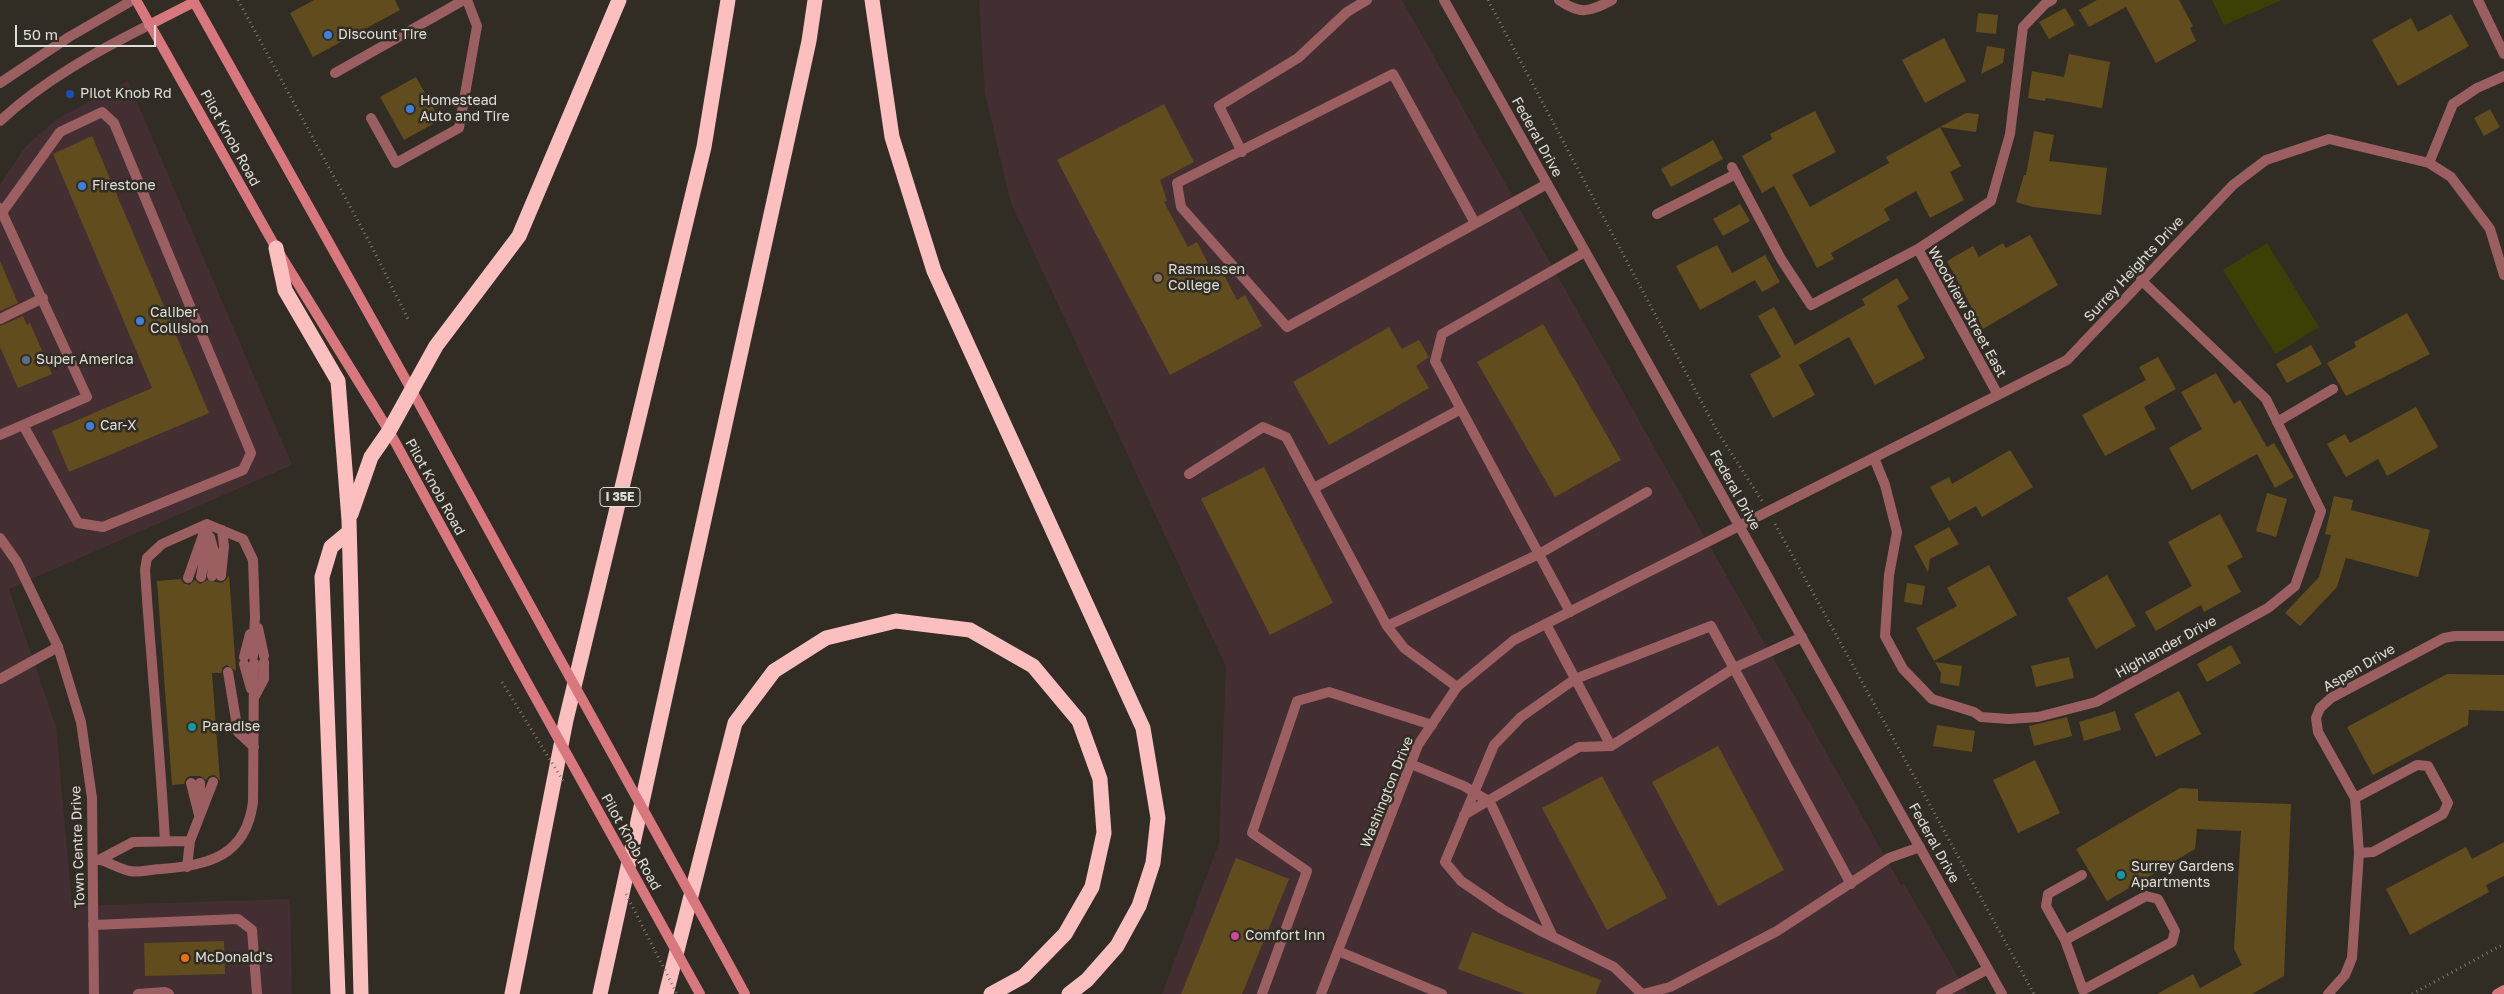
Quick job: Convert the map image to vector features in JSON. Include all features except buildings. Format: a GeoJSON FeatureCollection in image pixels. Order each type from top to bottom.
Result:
{"type":"FeatureCollection","features":[{"type":"Feature","properties":{"kind":"highway"},"geometry":{"type":"LineString","coordinates":[[338,994],[322,577],[331,547],[349,526],[371,457],[389,431],[436,346],[519,236],[619,0]]}},
{"type":"Feature","properties":{"kind":"highway","name":"I 35E"},"geometry":{"type":"LineString","coordinates":[[512,994],[566,720],[704,147],[728,0]]}},
{"type":"Feature","properties":{"kind":"highway"},"geometry":{"type":"LineString","coordinates":[[600,994],[809,42],[815,0]]}},
{"type":"Feature","properties":{"kind":"highway"},"geometry":{"type":"LineString","coordinates":[[872,0],[892,137],[934,270],[1143,728],[1158,818],[1153,862],[1139,906],[1117,946],[1087,980],[1069,994]]}},
{"type":"Feature","properties":{"kind":"highway"},"geometry":{"type":"LineString","coordinates":[[276,248],[285,290],[338,381],[349,526],[361,994]]}},
{"type":"Feature","properties":{"kind":"highway"},"geometry":{"type":"LineString","coordinates":[[666,994],[734,723],[774,671],[826,638],[896,621],[970,630],[1033,666],[1079,721],[1100,779],[1104,834],[1092,887],[1065,934],[1024,976],[992,994]]}},
{"type":"Feature","properties":{"kind":"main road","name":"Pilot Knob Road"},"geometry":{"type":"LineString","coordinates":[[134,0],[276,248],[389,431],[518,668],[700,994]]}},
{"type":"Feature","properties":{"kind":"main road","name":"Pilot Knob Road"},"geometry":{"type":"LineString","coordinates":[[195,1],[745,994]]}},
{"type":"Feature","properties":{"kind":"main road"},"geometry":{"type":"LineString","coordinates":[[150,25],[195,1]]}},
{"type":"Feature","properties":{"kind":"main road"},"geometry":{"type":"LineString","coordinates":[[2497,994],[2504,990]]}},
{"type":"Feature","properties":{"kind":"street"},"geometry":{"type":"LineString","coordinates":[[0,83],[69,37],[134,0]]}},
{"type":"Feature","properties":{"kind":"street"},"geometry":{"type":"LineString","coordinates":[[335,73],[465,0],[477,26],[459,128],[396,163],[371,118]]}},
{"type":"Feature","properties":{"kind":"street"},"geometry":{"type":"LineString","coordinates":[[1242,152],[1219,106],[1298,58],[1352,4],[1367,0]]}},
{"type":"Feature","properties":{"kind":"street","name":"Federal Drive"},"geometry":{"type":"LineString","coordinates":[[1444,0],[2002,994]]}},
{"type":"Feature","properties":{"kind":"street"},"geometry":{"type":"LineString","coordinates":[[1559,0],[1575,11],[1594,10],[1612,0]]}},
{"type":"Feature","properties":{"kind":"street"},"geometry":{"type":"LineString","coordinates":[[1918,249],[1991,200],[2010,134],[2023,27],[2044,4],[2052,0]]}},
{"type":"Feature","properties":{"kind":"street"},"geometry":{"type":"LineString","coordinates":[[2478,0],[2504,54]]}},
{"type":"Feature","properties":{"kind":"street"},"geometry":{"type":"LineString","coordinates":[[0,120],[20,102],[64,73],[150,25]]}},
{"type":"Feature","properties":{"kind":"street"},"geometry":{"type":"LineString","coordinates":[[1475,223],[1393,74],[1242,152],[1177,183],[1181,207],[1287,327],[1547,184]]}},
{"type":"Feature","properties":{"kind":"street"},"geometry":{"type":"LineString","coordinates":[[2430,163],[2454,104],[2477,88],[2504,76]]}},
{"type":"Feature","properties":{"kind":"street"},"geometry":{"type":"LineString","coordinates":[[0,435],[87,397],[2,210],[60,132],[102,112],[114,123],[251,453],[243,470],[103,527],[78,523],[24,425]]}},
{"type":"Feature","properties":{"kind":"street","name":"Surrey Heights Drive"},"geometry":{"type":"LineString","coordinates":[[1740,526],[2067,360],[2233,185],[2266,160],[2329,139],[2430,163],[2451,177],[2490,229],[2504,275]]}},
{"type":"Feature","properties":{"kind":"street","name":"Woodview Street East"},"geometry":{"type":"LineString","coordinates":[[1657,214],[1734,170],[1781,259],[1811,305],[1918,249],[1998,395]]}},
{"type":"Feature","properties":{"kind":"street"},"geometry":{"type":"LineString","coordinates":[[1570,612],[1435,361],[1442,334],[1585,252]]}},
{"type":"Feature","properties":{"kind":"street","name":"Highlander Drive"},"geometry":{"type":"LineString","coordinates":[[1874,458],[1885,486],[1897,532],[1889,575],[1885,636],[1903,669],[1932,698],[1981,716],[2008,719],[2038,717],[2096,702],[2268,608],[2295,586],[2321,511],[2266,399],[2141,280]]}},
{"type":"Feature","properties":{"kind":"street"},"geometry":{"type":"LineString","coordinates":[[0,319],[43,298]]}},
{"type":"Feature","properties":{"kind":"street"},"geometry":{"type":"LineString","coordinates":[[2277,422],[2333,390]]}},
{"type":"Feature","properties":{"kind":"street"},"geometry":{"type":"LineString","coordinates":[[1314,488],[1461,409]]}},
{"type":"Feature","properties":{"kind":"street"},"geometry":{"type":"LineString","coordinates":[[1188,474],[1263,428],[1286,436],[1387,626],[1404,648],[1456,687]]}},
{"type":"Feature","properties":{"kind":"street"},"geometry":{"type":"LineString","coordinates":[[1387,626],[1539,554],[1647,492]]}},
{"type":"Feature","properties":{"kind":"street"},"geometry":{"type":"LineString","coordinates":[[207,524],[214,552],[216,576],[224,546],[222,530]]}},
{"type":"Feature","properties":{"kind":"street"},"geometry":{"type":"LineString","coordinates":[[201,578],[207,544],[207,524]]}},
{"type":"Feature","properties":{"kind":"street"},"geometry":{"type":"LineString","coordinates":[[188,578],[207,524]]}},
{"type":"Feature","properties":{"kind":"street"},"geometry":{"type":"LineString","coordinates":[[97,861],[131,872],[202,864],[223,855],[238,841],[250,823],[254,747],[255,617],[252,560],[243,539],[207,524],[162,544],[147,558],[145,570],[155,716],[160,743],[166,841]]}},
{"type":"Feature","properties":{"kind":"street","name":"Washington Drive"},"geometry":{"type":"LineString","coordinates":[[1321,994],[1418,746],[1456,687],[1514,640],[1740,526]]}},
{"type":"Feature","properties":{"kind":"street","name":"Town Centre Drive"},"geometry":{"type":"LineString","coordinates":[[0,538],[17,562],[58,647],[81,722],[92,798],[97,861],[93,925],[94,994]]}},
{"type":"Feature","properties":{"kind":"street"},"geometry":{"type":"LineString","coordinates":[[254,660],[255,617]]}},
{"type":"Feature","properties":{"kind":"street"},"geometry":{"type":"LineString","coordinates":[[1546,624],[1611,746]]}},
{"type":"Feature","properties":{"kind":"street"},"geometry":{"type":"LineString","coordinates":[[1851,884],[1711,626],[1575,679],[1521,716],[1494,745],[1473,791],[1445,862],[1462,881],[1502,909],[1553,937],[1614,966],[1643,994],[1670,987],[1777,931],[1851,884],[1889,858],[1920,847]]}},
{"type":"Feature","properties":{"kind":"street","name":"Aspen Drive"},"geometry":{"type":"LineString","coordinates":[[2328,994],[2345,976],[2352,958],[2359,853],[2355,798],[2318,732],[2316,718],[2320,708],[2331,698],[2434,642],[2455,636],[2504,636]]}},
{"type":"Feature","properties":{"kind":"street"},"geometry":{"type":"LineString","coordinates":[[1464,815],[1490,802],[1580,747],[1611,746],[1734,668],[1802,637]]}},
{"type":"Feature","properties":{"kind":"street"},"geometry":{"type":"LineString","coordinates":[[0,679],[58,647]]}},
{"type":"Feature","properties":{"kind":"street"},"geometry":{"type":"LineString","coordinates":[[228,672],[238,732],[254,747]]}},
{"type":"Feature","properties":{"kind":"street"},"geometry":{"type":"LineString","coordinates":[[1262,994],[1307,871],[1252,832],[1297,701],[1328,692],[1432,725]]}},
{"type":"Feature","properties":{"kind":"street"},"geometry":{"type":"LineString","coordinates":[[1411,764],[1473,791],[1490,802],[1553,937]]}},
{"type":"Feature","properties":{"kind":"street"},"geometry":{"type":"LineString","coordinates":[[2355,798],[2417,765],[2428,766],[2448,803],[2442,814],[2373,852],[2359,853]]}},
{"type":"Feature","properties":{"kind":"street"},"geometry":{"type":"LineString","coordinates":[[187,867],[190,841],[214,782]]}},
{"type":"Feature","properties":{"kind":"street"},"geometry":{"type":"LineString","coordinates":[[195,783],[200,815]]}},
{"type":"Feature","properties":{"kind":"street"},"geometry":{"type":"LineString","coordinates":[[97,861],[133,842],[190,841]]}},
{"type":"Feature","properties":{"kind":"street"},"geometry":{"type":"LineString","coordinates":[[2065,940],[2146,896],[2158,899],[2175,930],[2172,942],[2081,993],[2065,940],[2046,906],[2048,894],[2082,875]]}},
{"type":"Feature","properties":{"kind":"street"},"geometry":{"type":"LineString","coordinates":[[93,925],[238,919],[252,930],[257,994]]}},
{"type":"Feature","properties":{"kind":"street"},"geometry":{"type":"LineString","coordinates":[[1338,951],[1442,994]]}},
{"type":"Feature","properties":{"kind":"street"},"geometry":{"type":"LineString","coordinates":[[1941,994],[1988,969]]}},
{"type":"Feature","properties":{"kind":"street"},"geometry":{"type":"LineString","coordinates":[[138,994],[165,992],[169,994]]}},
{"type":"Feature","properties":{"kind":"path"},"geometry":{"type":"LineString","coordinates":[[238,0],[372,247],[409,321]]}},
{"type":"Feature","properties":{"kind":"path"},"geometry":{"type":"LineString","coordinates":[[502,682],[570,793]]}},
{"type":"Feature","properties":{"kind":"path"},"geometry":{"type":"LineString","coordinates":[[625,892],[677,994]]}},
{"type":"Feature","properties":{"kind":"path"},"geometry":{"type":"LineString","coordinates":[[2412,994],[2504,944]]}},
{"type":"Feature","properties":{"kind":"shaded area"},"geometry":{"type":"Polygon","coordinates":[[[979,0],[1402,0],[1901,885],[1904,884],[1968,994],[1162,994],[1219,843],[1226,667],[1011,203],[985,94],[979,0]]]}},
{"type":"Feature","properties":{"kind":"shaded area"},"geometry":{"type":"Polygon","coordinates":[[[2212,0],[2282,0],[2224,25],[2212,0]]]}},
{"type":"Feature","properties":{"kind":"shaded area"},"geometry":{"type":"Polygon","coordinates":[[[128,81],[292,465],[9,589],[56,727],[72,906],[290,899],[292,994],[0,994],[0,185],[26,146],[57,119],[128,81]]]}},
{"type":"Feature","properties":{"kind":"shaded area"},"geometry":{"type":"Polygon","coordinates":[[[2267,243],[2319,327],[2275,354],[2223,270],[2267,243]]]}},
{"type":"Feature","properties":{"kind":"place","name":"Discount Tire"},"geometry":{"type":"Point","coordinates":[328,35]}},
{"type":"Feature","properties":{"kind":"place","name":"Pilot Knob Rd"},"geometry":{"type":"Point","coordinates":[70,94]}},
{"type":"Feature","properties":{"kind":"place","name":"Homestead Auto and Tire"},"geometry":{"type":"Point","coordinates":[410,109]}},
{"type":"Feature","properties":{"kind":"place","name":"Firestone"},"geometry":{"type":"Point","coordinates":[82,186]}},
{"type":"Feature","properties":{"kind":"place","name":"Rasmussen College"},"geometry":{"type":"Point","coordinates":[1158,278]}},
{"type":"Feature","properties":{"kind":"place","name":"Caliber Collision"},"geometry":{"type":"Point","coordinates":[140,321]}},
{"type":"Feature","properties":{"kind":"place","name":"Super America"},"geometry":{"type":"Point","coordinates":[26,360]}},
{"type":"Feature","properties":{"kind":"place","name":"Car-X"},"geometry":{"type":"Point","coordinates":[90,426]}},
{"type":"Feature","properties":{"kind":"place","name":"Paradise"},"geometry":{"type":"Point","coordinates":[192,727]}},
{"type":"Feature","properties":{"kind":"place","name":"Surrey Gardens Apartments"},"geometry":{"type":"Point","coordinates":[2121,875]}},
{"type":"Feature","properties":{"kind":"place","name":"Comfort Inn"},"geometry":{"type":"Point","coordinates":[1235,936]}},
{"type":"Feature","properties":{"kind":"place","name":"McDonald's"},"geometry":{"type":"Point","coordinates":[185,958]}}]}
